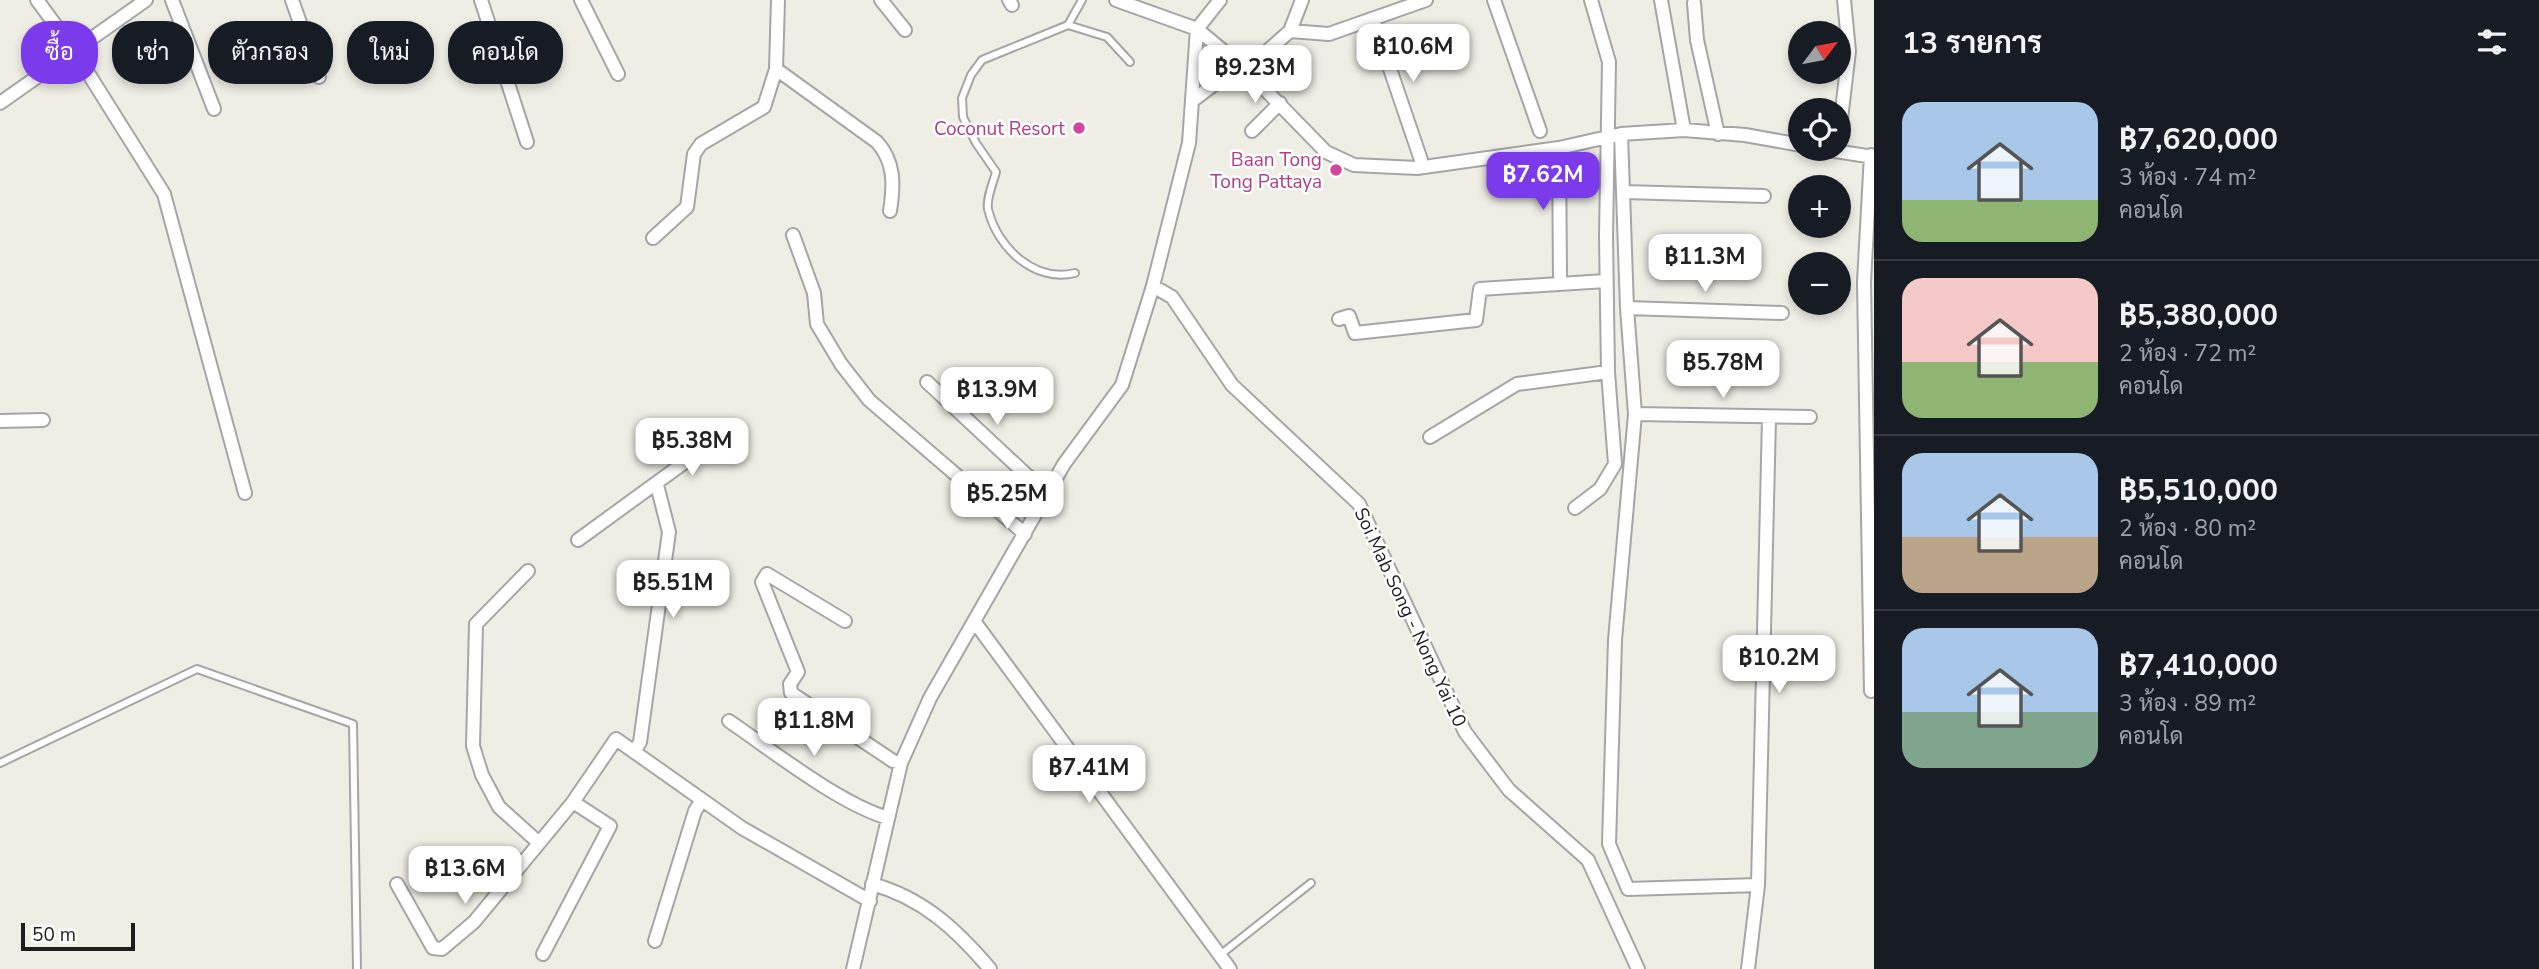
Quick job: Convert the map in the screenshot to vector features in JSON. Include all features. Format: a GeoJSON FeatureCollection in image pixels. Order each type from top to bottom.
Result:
{"type":"FeatureCollection","features":[{"type":"Feature","properties":{"kind":"street"},"geometry":{"type":"LineString","coordinates":[[37,0],[52,21]]}},
{"type":"Feature","properties":{"kind":"street"},"geometry":{"type":"LineString","coordinates":[[98,33],[146,0]]}},
{"type":"Feature","properties":{"kind":"street"},"geometry":{"type":"LineString","coordinates":[[172,0],[214,109]]}},
{"type":"Feature","properties":{"kind":"street"},"geometry":{"type":"LineString","coordinates":[[292,0],[299,21]]}},
{"type":"Feature","properties":{"kind":"street"},"geometry":{"type":"LineString","coordinates":[[481,0],[527,142]]}},
{"type":"Feature","properties":{"kind":"street"},"geometry":{"type":"LineString","coordinates":[[581,0],[618,74]]}},
{"type":"Feature","properties":{"kind":"street"},"geometry":{"type":"LineString","coordinates":[[653,238],[687,207],[694,155],[701,144],[764,107],[775,69],[778,0]]}},
{"type":"Feature","properties":{"kind":"street"},"geometry":{"type":"LineString","coordinates":[[881,0],[905,30]]}},
{"type":"Feature","properties":{"kind":"street"},"geometry":{"type":"LineString","coordinates":[[1116,0],[1197,29],[1243,67],[1326,152],[1354,164],[1417,168],[1559,148],[1621,134],[1684,130],[1788,143]]}},
{"type":"Feature","properties":{"kind":"street"},"geometry":{"type":"LineString","coordinates":[[853,969],[901,762],[930,698],[1064,464],[1122,385],[1153,286],[1189,143],[1197,29],[1220,0]]}},
{"type":"Feature","properties":{"kind":"street"},"geometry":{"type":"LineString","coordinates":[[1192,102],[1290,31],[1302,0]]}},
{"type":"Feature","properties":{"kind":"street"},"geometry":{"type":"LineString","coordinates":[[1290,31],[1329,34],[1426,0]]}},
{"type":"Feature","properties":{"kind":"street"},"geometry":{"type":"LineString","coordinates":[[1494,0],[1541,131]]}},
{"type":"Feature","properties":{"kind":"street"},"geometry":{"type":"LineString","coordinates":[[1575,508],[1600,489],[1614,470],[1606,281],[1609,62],[1591,0]]}},
{"type":"Feature","properties":{"kind":"street"},"geometry":{"type":"LineString","coordinates":[[1661,0],[1684,130]]}},
{"type":"Feature","properties":{"kind":"street"},"geometry":{"type":"LineString","coordinates":[[1843,98],[1849,51],[1844,0]]}},
{"type":"Feature","properties":{"kind":"street"},"geometry":{"type":"LineString","coordinates":[[1694,3],[1697,40],[1718,134]]}},
{"type":"Feature","properties":{"kind":"street"},"geometry":{"type":"LineString","coordinates":[[1373,19],[1421,160]]}},
{"type":"Feature","properties":{"kind":"street"},"geometry":{"type":"LineString","coordinates":[[775,69],[877,142],[886,152],[891,166],[890,211]]}},
{"type":"Feature","properties":{"kind":"street"},"geometry":{"type":"LineString","coordinates":[[0,103],[26,84]]}},
{"type":"Feature","properties":{"kind":"street"},"geometry":{"type":"LineString","coordinates":[[94,84],[164,194],[246,493]]}},
{"type":"Feature","properties":{"kind":"street"},"geometry":{"type":"LineString","coordinates":[[1252,131],[1280,103]]}},
{"type":"Feature","properties":{"kind":"street"},"geometry":{"type":"LineString","coordinates":[[1621,134],[1627,307],[1635,414],[1615,640],[1609,844],[1628,889],[1758,885]]}},
{"type":"Feature","properties":{"kind":"street"},"geometry":{"type":"LineString","coordinates":[[1559,148],[1560,276]]}},
{"type":"Feature","properties":{"kind":"street"},"geometry":{"type":"LineString","coordinates":[[1851,152],[1872,156],[1864,282],[1871,691]]}},
{"type":"Feature","properties":{"kind":"street"},"geometry":{"type":"LineString","coordinates":[[1624,192],[1763,196]]}},
{"type":"Feature","properties":{"kind":"street"},"geometry":{"type":"LineString","coordinates":[[793,235],[814,293],[817,324],[841,364],[869,400],[1025,534]]}},
{"type":"Feature","properties":{"kind":"street"},"geometry":{"type":"LineString","coordinates":[[1339,319],[1349,316],[1355,333],[1476,320],[1480,289],[1606,281]]}},
{"type":"Feature","properties":{"kind":"street","name":"Soi Mab Song - Nong Yai 10"},"geometry":{"type":"LineString","coordinates":[[1153,286],[1172,297],[1232,385],[1359,504],[1465,733],[1509,790],[1588,860],[1638,969]]}},
{"type":"Feature","properties":{"kind":"street"},"geometry":{"type":"LineString","coordinates":[[1627,307],[1782,313]]}},
{"type":"Feature","properties":{"kind":"street"},"geometry":{"type":"LineString","coordinates":[[1430,437],[1517,384],[1608,372]]}},
{"type":"Feature","properties":{"kind":"street"},"geometry":{"type":"LineString","coordinates":[[926,382],[1047,494]]}},
{"type":"Feature","properties":{"kind":"street"},"geometry":{"type":"LineString","coordinates":[[1635,414],[1810,417]]}},
{"type":"Feature","properties":{"kind":"street"},"geometry":{"type":"LineString","coordinates":[[1748,969],[1758,885],[1769,418]]}},
{"type":"Feature","properties":{"kind":"street"},"geometry":{"type":"LineString","coordinates":[[0,421],[43,420]]}},
{"type":"Feature","properties":{"kind":"street"},"geometry":{"type":"LineString","coordinates":[[578,540],[707,446]]}},
{"type":"Feature","properties":{"kind":"street"},"geometry":{"type":"LineString","coordinates":[[634,752],[639,742],[669,532],[657,485]]}},
{"type":"Feature","properties":{"kind":"street"},"geometry":{"type":"LineString","coordinates":[[528,571],[476,624],[473,746],[482,775],[499,807],[539,842]]}},
{"type":"Feature","properties":{"kind":"street"},"geometry":{"type":"LineString","coordinates":[[845,621],[767,574],[762,582],[798,672],[790,684],[791,693],[893,761],[901,762]]}},
{"type":"Feature","properties":{"kind":"street"},"geometry":{"type":"LineString","coordinates":[[974,621],[1230,969]]}},
{"type":"Feature","properties":{"kind":"street"},"geometry":{"type":"LineString","coordinates":[[729,721],[817,781],[874,814],[888,818]]}},
{"type":"Feature","properties":{"kind":"street"},"geometry":{"type":"LineString","coordinates":[[397,884],[433,948],[442,949],[474,922],[573,802],[616,739],[742,828],[870,901]]}},
{"type":"Feature","properties":{"kind":"street"},"geometry":{"type":"LineString","coordinates":[[654,941],[695,811],[702,800]]}},
{"type":"Feature","properties":{"kind":"street"},"geometry":{"type":"LineString","coordinates":[[543,954],[610,827],[573,802]]}},
{"type":"Feature","properties":{"kind":"street"},"geometry":{"type":"LineString","coordinates":[[872,884],[910,897],[935,913],[966,941],[990,969]]}},
{"type":"Feature","properties":{"kind":"lane"},"geometry":{"type":"LineString","coordinates":[[1075,273],[1060,277],[1034,269],[1008,246],[997,231],[987,206],[996,172],[976,143],[963,117],[962,98],[971,75],[982,61],[1068,25],[1082,0]]}},
{"type":"Feature","properties":{"kind":"lane"},"geometry":{"type":"LineString","coordinates":[[1068,25],[1107,37],[1130,62]]}},
{"type":"Feature","properties":{"kind":"lane"},"geometry":{"type":"LineString","coordinates":[[0,763],[197,669],[353,724],[358,969]]}},
{"type":"Feature","properties":{"kind":"lane"},"geometry":{"type":"LineString","coordinates":[[1220,955],[1311,883]]}},
{"type":"Feature","properties":{"kind":"place","name":"Coconut Resort"},"geometry":{"type":"Point","coordinates":[1079,128]}},
{"type":"Feature","properties":{"kind":"place","name":"Baan Tong Tong Pattaya"},"geometry":{"type":"Point","coordinates":[1336,170]}}]}
